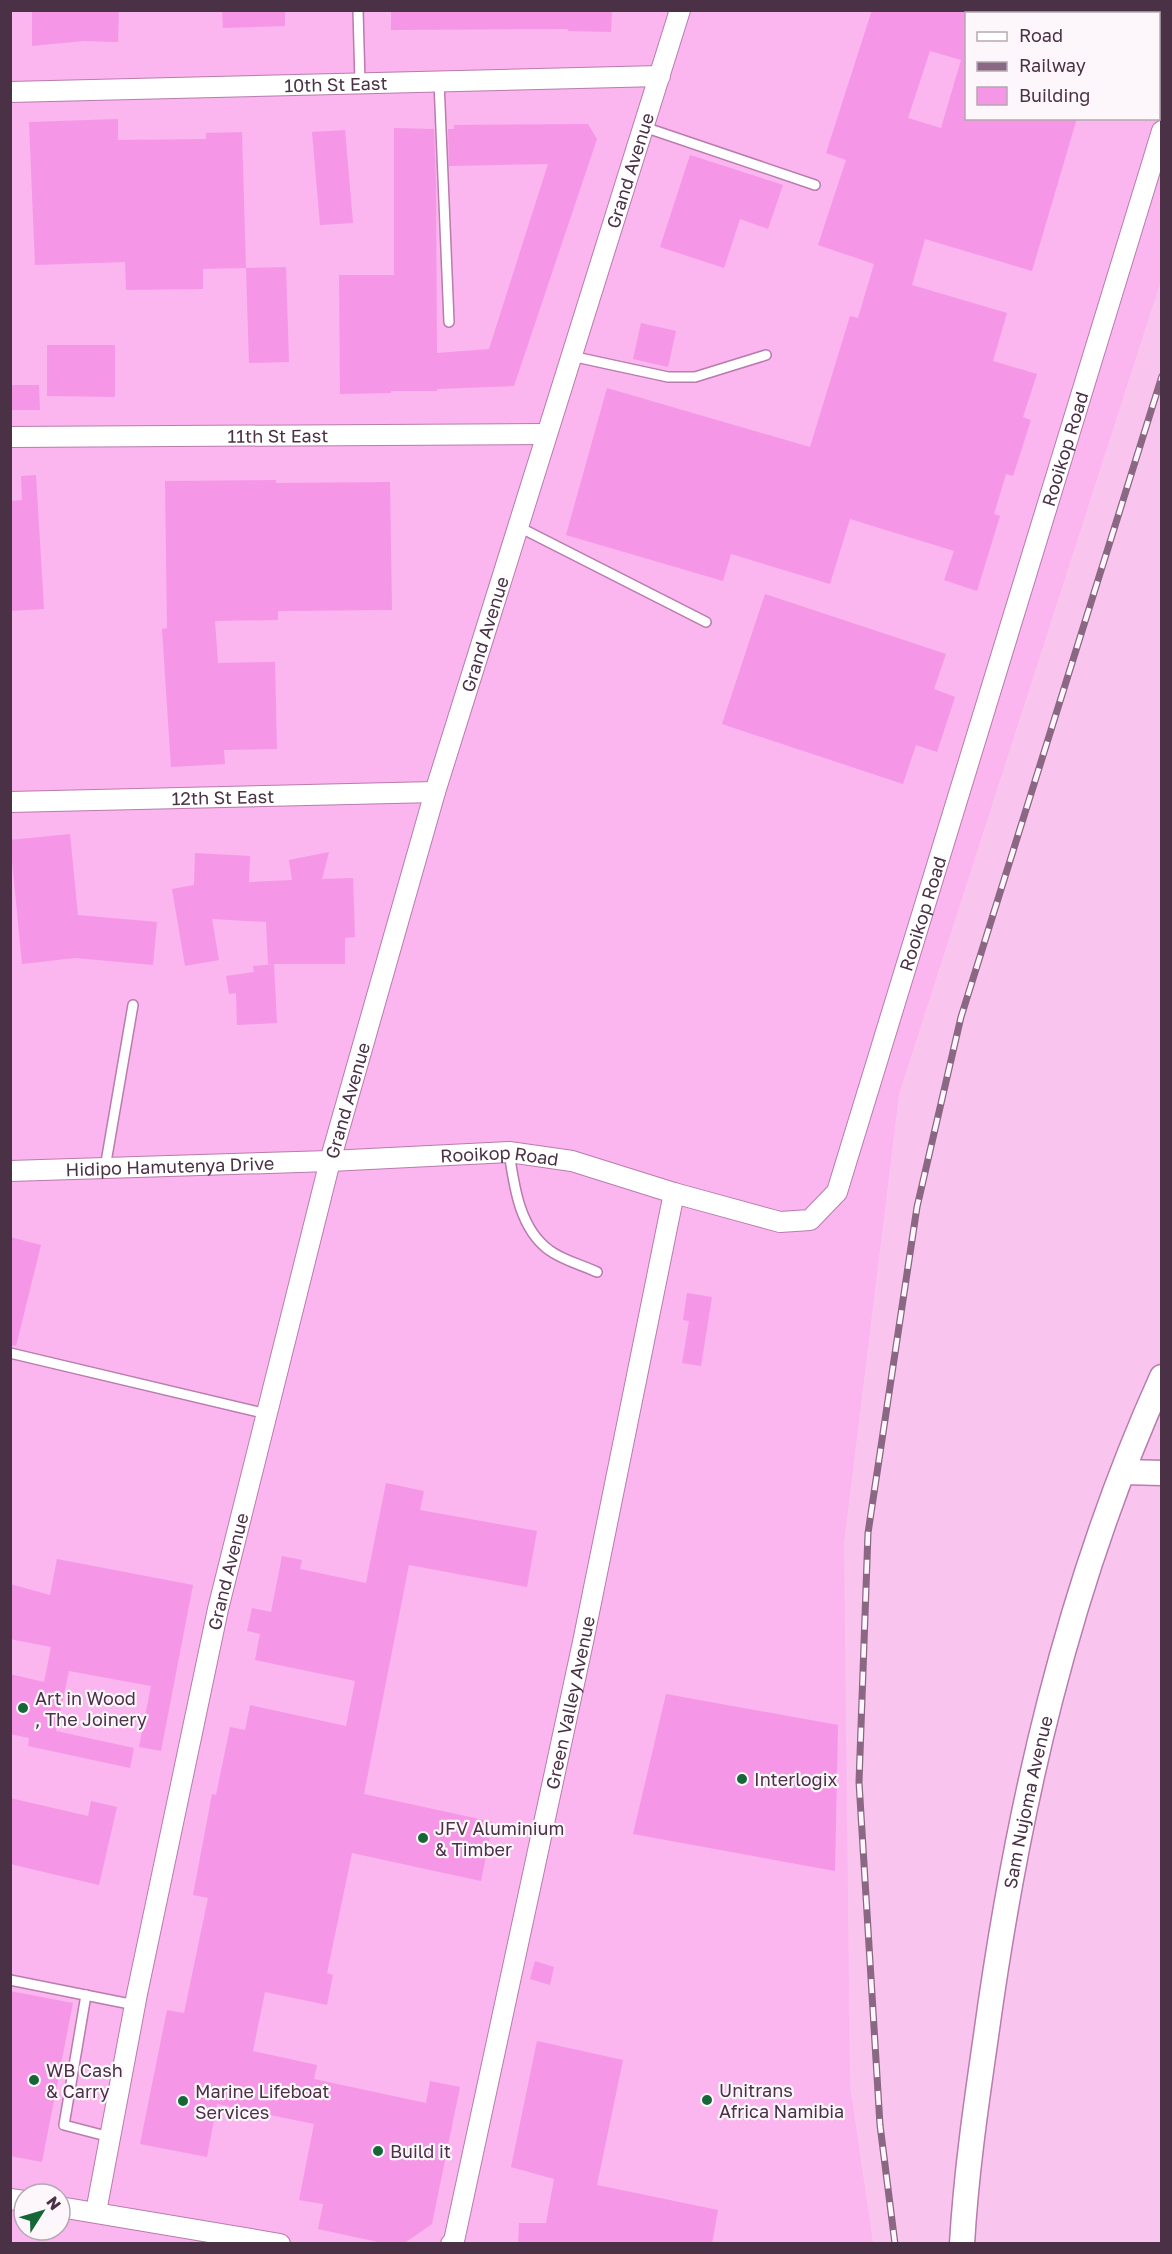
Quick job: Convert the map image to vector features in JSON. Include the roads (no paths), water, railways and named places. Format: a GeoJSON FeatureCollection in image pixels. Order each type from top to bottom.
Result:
{"type":"FeatureCollection","features":[{"type":"Feature","properties":{"kind":"street","name":"Grand Avenue"},"geometry":{"type":"LineString","coordinates":[[96,2212],[135,2005],[218,1609],[330,1161],[435,792],[680,10]]}},
{"type":"Feature","properties":{"kind":"street","name":"10th St East"},"geometry":{"type":"LineString","coordinates":[[10,92],[660,76]]}},
{"type":"Feature","properties":{"kind":"street","name":"Rooikop Road"},"geometry":{"type":"LineString","coordinates":[[330,1161],[508,1152],[572,1161],[674,1193],[780,1222],[810,1220],[837,1192],[1161,131]]}},
{"type":"Feature","properties":{"kind":"street","name":"11th St East"},"geometry":{"type":"LineString","coordinates":[[10,437],[546,434]]}},
{"type":"Feature","properties":{"kind":"street","name":"12th St East"},"geometry":{"type":"LineString","coordinates":[[10,802],[435,792]]}},
{"type":"Feature","properties":{"kind":"street","name":"Hidipo Hamutenya Drive"},"geometry":{"type":"LineString","coordinates":[[10,1171],[330,1161]]}},
{"type":"Feature","properties":{"kind":"street","name":"Green Valley Avenue"},"geometry":{"type":"LineString","coordinates":[[451,2244],[454,2241],[576,1675],[674,1193]]}},
{"type":"Feature","properties":{"kind":"street","name":"Sam Nujoma Avenue"},"geometry":{"type":"LineString","coordinates":[[962,2244],[965,2186],[999,1940],[1042,1725],[1086,1571],[1161,1377]]}},
{"type":"Feature","properties":{"kind":"street"},"geometry":{"type":"LineString","coordinates":[[1123,1472],[1161,1473]]}},
{"type":"Feature","properties":{"kind":"street"},"geometry":{"type":"LineString","coordinates":[[72,2208],[280,2244]]}},
{"type":"Feature","properties":{"kind":"lane"},"geometry":{"type":"LineString","coordinates":[[358,10],[360,83]]}},
{"type":"Feature","properties":{"kind":"lane"},"geometry":{"type":"LineString","coordinates":[[439,81],[449,322]]}},
{"type":"Feature","properties":{"kind":"lane"},"geometry":{"type":"LineString","coordinates":[[644,127],[815,185]]}},
{"type":"Feature","properties":{"kind":"lane"},"geometry":{"type":"LineString","coordinates":[[571,356],[668,377],[695,377],[766,355]]}},
{"type":"Feature","properties":{"kind":"lane"},"geometry":{"type":"LineString","coordinates":[[517,526],[706,622]]}},
{"type":"Feature","properties":{"kind":"lane"},"geometry":{"type":"LineString","coordinates":[[105,1168],[133,1005]]}},
{"type":"Feature","properties":{"kind":"lane"},"geometry":{"type":"LineString","coordinates":[[508,1152],[516,1198],[531,1230],[549,1250],[597,1272]]}},
{"type":"Feature","properties":{"kind":"lane"},"geometry":{"type":"LineString","coordinates":[[10,1353],[267,1414]]}},
{"type":"Feature","properties":{"kind":"lane"},"geometry":{"type":"LineString","coordinates":[[10,1980],[135,2005]]}},
{"type":"Feature","properties":{"kind":"lane"},"geometry":{"type":"LineString","coordinates":[[86,1995],[64,2125],[110,2137]]}},
{"type":"Feature","properties":{"kind":"railway"},"geometry":{"type":"LineString","coordinates":[[895,2244],[880,2125],[859,1782],[868,1533],[917,1207],[961,1017],[1162,376]]}},
{"type":"Feature","properties":{"kind":"place","name":"Art in Wood , The Joinery"},"geometry":{"type":"Point","coordinates":[23,1708]}},
{"type":"Feature","properties":{"kind":"place","name":"Interlogix"},"geometry":{"type":"Point","coordinates":[742,1779]}},
{"type":"Feature","properties":{"kind":"place","name":"JFV Aluminium & Timber"},"geometry":{"type":"Point","coordinates":[423,1838]}},
{"type":"Feature","properties":{"kind":"place","name":"WB Cash & Carry"},"geometry":{"type":"Point","coordinates":[34,2080]}},
{"type":"Feature","properties":{"kind":"place","name":"Unitrans Africa Namibia"},"geometry":{"type":"Point","coordinates":[707,2100]}},
{"type":"Feature","properties":{"kind":"place","name":"Marine Lifeboat Services"},"geometry":{"type":"Point","coordinates":[183,2101]}},
{"type":"Feature","properties":{"kind":"place","name":"Build it"},"geometry":{"type":"Point","coordinates":[378,2151]}}]}
